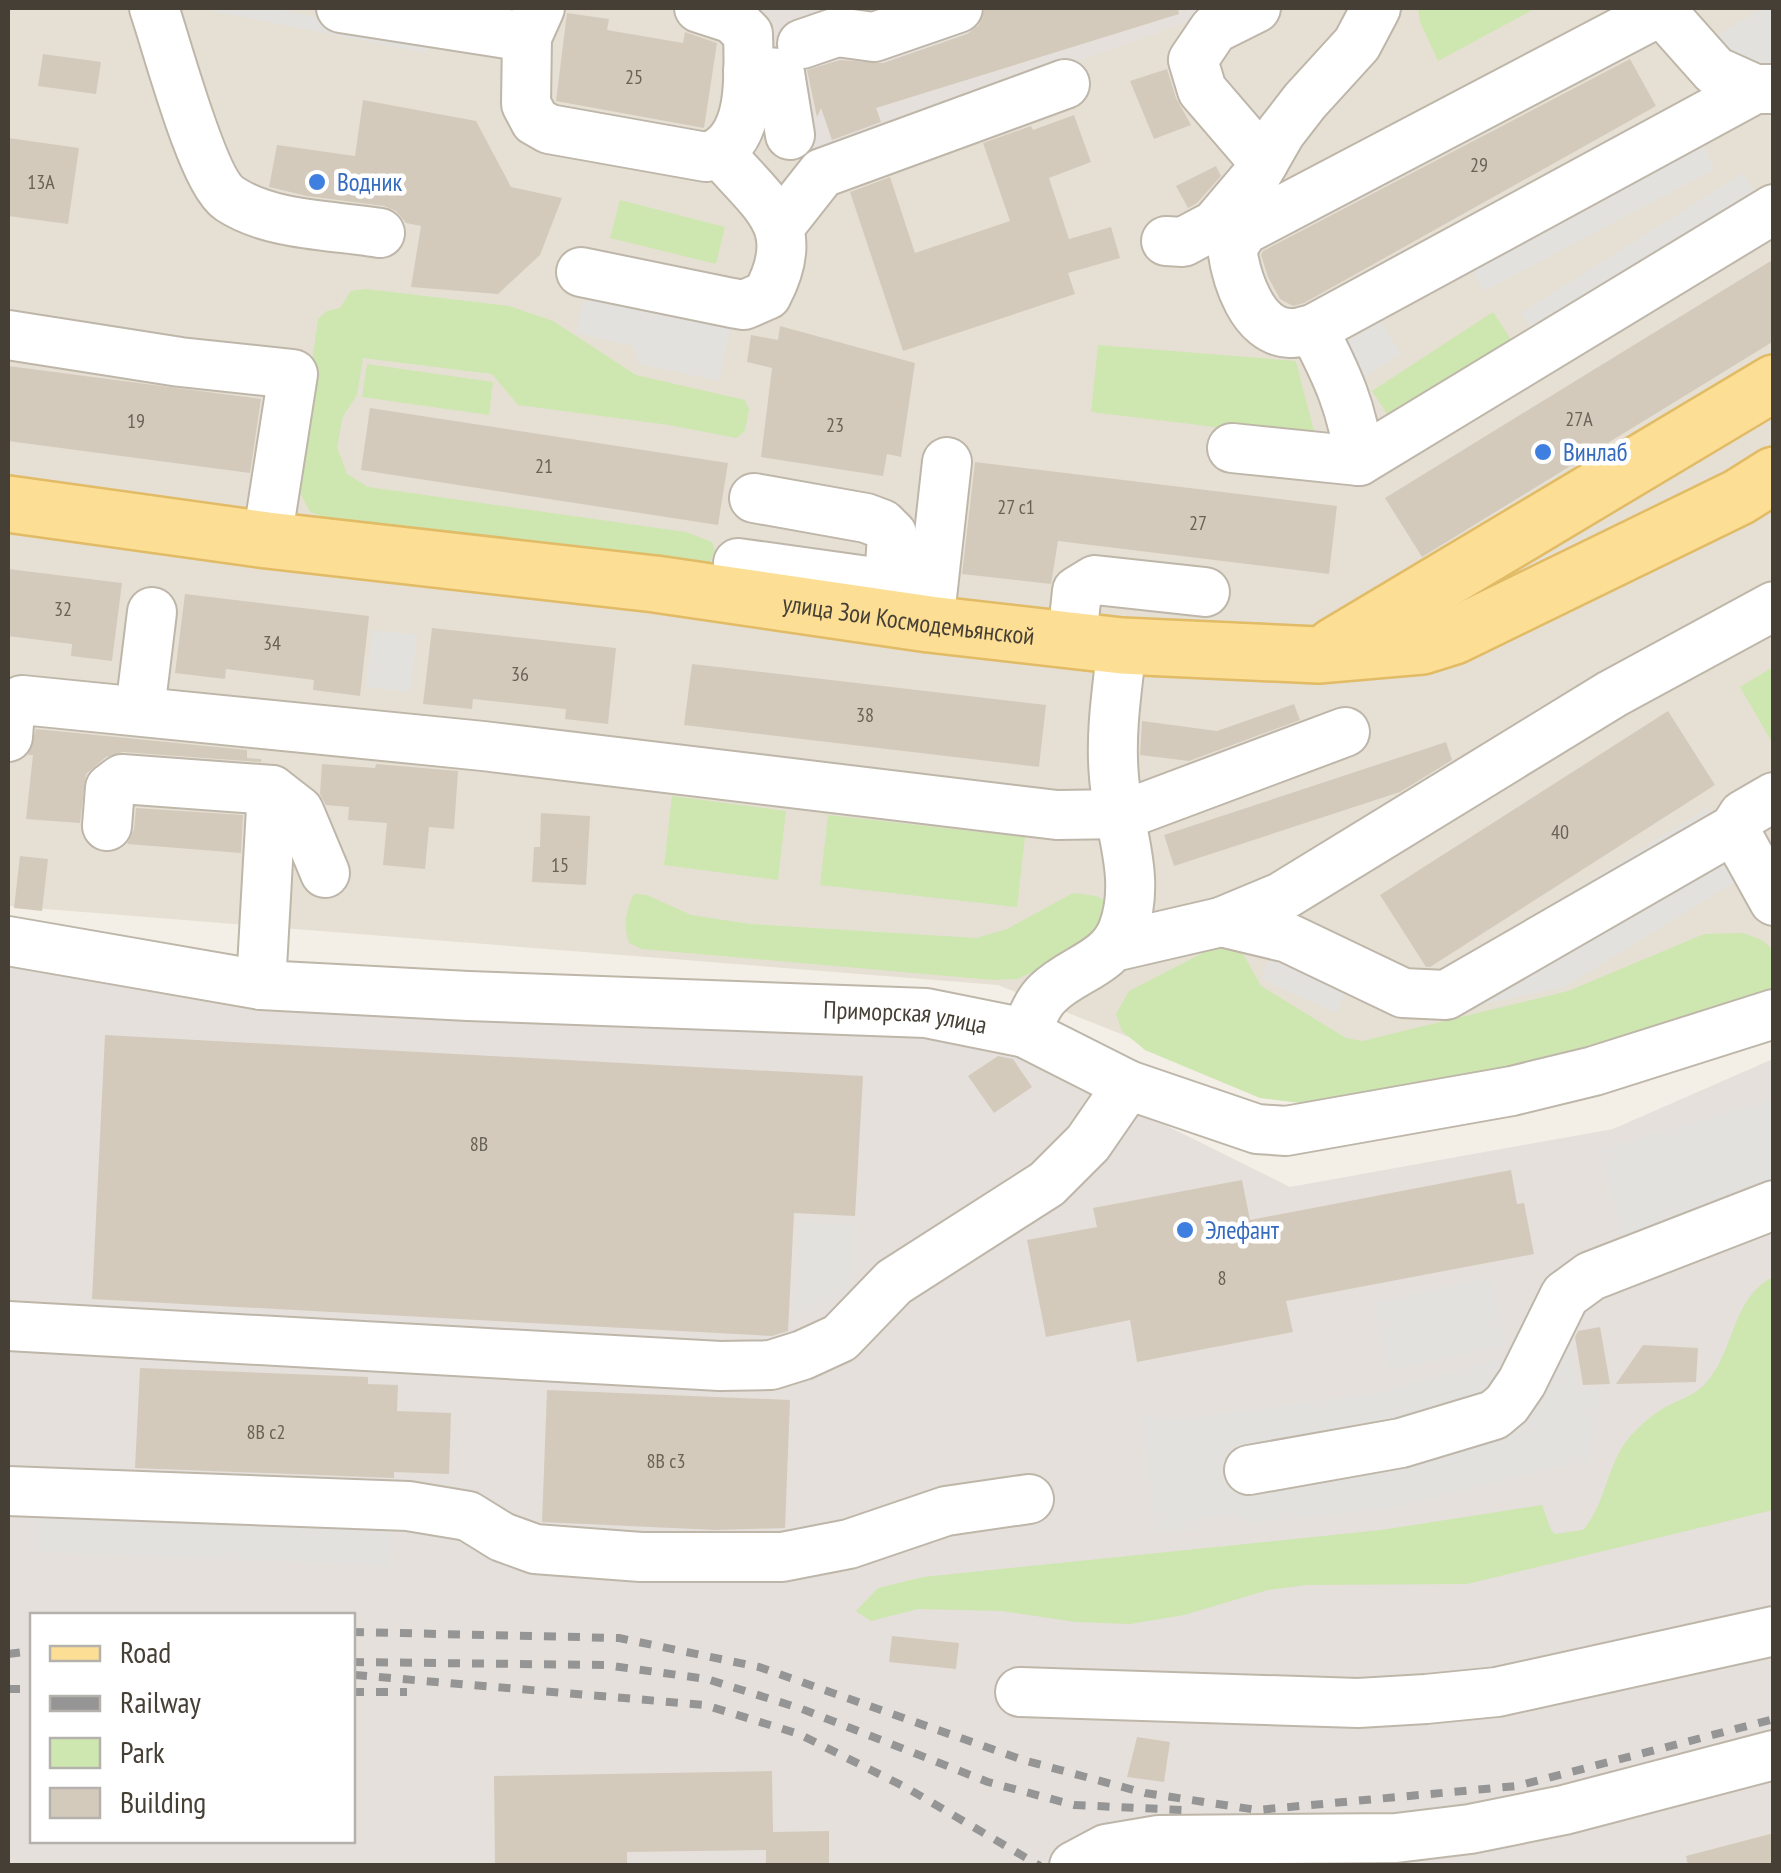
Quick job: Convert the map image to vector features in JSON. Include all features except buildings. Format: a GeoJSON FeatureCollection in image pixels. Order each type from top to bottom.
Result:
{"type":"FeatureCollection","features":[{"type":"Feature","properties":{"kind":"main road"},"geometry":{"type":"LineString","coordinates":[[1318,655],[1398,611],[1774,383]]}},
{"type":"Feature","properties":{"kind":"main road","name":"улица Зои Космодемьянской"},"geometry":{"type":"LineString","coordinates":[[8,504],[267,540],[902,608],[1097,642],[1318,655],[1422,646],[1454,636],[1739,497],[1774,475]]}},
{"type":"Feature","properties":{"kind":"street"},"geometry":{"type":"LineString","coordinates":[[154,8],[209,168],[227,198],[264,215],[380,232]]}},
{"type":"Feature","properties":{"kind":"street"},"geometry":{"type":"LineString","coordinates":[[341,8],[533,22],[526,104],[535,121],[548,129],[706,157],[721,154],[743,120],[748,34],[733,19],[699,8]]}},
{"type":"Feature","properties":{"kind":"street"},"geometry":{"type":"LineString","coordinates":[[823,28],[874,37],[958,8]]}},
{"type":"Feature","properties":{"kind":"street"},"geometry":{"type":"LineString","coordinates":[[1256,8],[1214,29],[1193,60],[1202,90],[1264,162]]}},
{"type":"Feature","properties":{"kind":"street"},"geometry":{"type":"LineString","coordinates":[[1166,241],[1183,242],[1215,225],[1264,162],[1304,101],[1357,44],[1376,8]]}},
{"type":"Feature","properties":{"kind":"street"},"geometry":{"type":"LineString","coordinates":[[1660,9],[1715,71],[1764,89],[1313,329],[1288,334],[1268,326],[1253,309],[1235,274],[1232,248],[1244,230],[1660,9]]}},
{"type":"Feature","properties":{"kind":"street"},"geometry":{"type":"LineString","coordinates":[[748,71],[780,73],[790,135]]}},
{"type":"Feature","properties":{"kind":"street"},"geometry":{"type":"LineString","coordinates":[[781,225],[822,173],[1064,84]]}},
{"type":"Feature","properties":{"kind":"street"},"geometry":{"type":"LineString","coordinates":[[581,272],[744,304],[767,296],[784,252],[781,225],[721,154]]}},
{"type":"Feature","properties":{"kind":"street"},"geometry":{"type":"LineString","coordinates":[[1232,448],[1359,462],[1774,209]]}},
{"type":"Feature","properties":{"kind":"street"},"geometry":{"type":"LineString","coordinates":[[1313,329],[1343,386],[1355,423],[1359,462]]}},
{"type":"Feature","properties":{"kind":"street"},"geometry":{"type":"LineString","coordinates":[[8,334],[180,362],[293,374],[267,540]]}},
{"type":"Feature","properties":{"kind":"street"},"geometry":{"type":"LineString","coordinates":[[902,608],[947,462]]}},
{"type":"Feature","properties":{"kind":"street"},"geometry":{"type":"LineString","coordinates":[[754,498],[882,524],[892,534],[902,608]]}},
{"type":"Feature","properties":{"kind":"street"},"geometry":{"type":"LineString","coordinates":[[738,563],[902,608]]}},
{"type":"Feature","properties":{"kind":"street"},"geometry":{"type":"LineString","coordinates":[[1025,1033],[1049,992],[1113,947],[1123,929],[1130,896],[1128,857],[1114,780],[1112,732],[1097,642],[1077,591],[1095,580],[1205,592]]}},
{"type":"Feature","properties":{"kind":"street"},"geometry":{"type":"LineString","coordinates":[[1113,947],[1221,922],[1281,897],[1612,694],[1774,606]]}},
{"type":"Feature","properties":{"kind":"street"},"geometry":{"type":"LineString","coordinates":[[140,710],[152,612]]}},
{"type":"Feature","properties":{"kind":"street"},"geometry":{"type":"LineString","coordinates":[[8,737],[10,711],[22,700],[483,746],[1057,815],[1121,815],[1279,760],[1344,732]]}},
{"type":"Feature","properties":{"kind":"street"},"geometry":{"type":"LineString","coordinates":[[107,826],[110,788],[122,779],[272,790],[299,811],[325,873]]}},
{"type":"Feature","properties":{"kind":"street"},"geometry":{"type":"LineString","coordinates":[[260,985],[272,790]]}},
{"type":"Feature","properties":{"kind":"street"},"geometry":{"type":"LineString","coordinates":[[1221,922],[1288,938],[1403,993],[1446,995],[1734,829],[1744,815],[1774,797]]}},
{"type":"Feature","properties":{"kind":"street"},"geometry":{"type":"LineString","coordinates":[[1734,829],[1774,901]]}},
{"type":"Feature","properties":{"kind":"street","name":"Приморская улица"},"geometry":{"type":"LineString","coordinates":[[8,941],[260,985],[926,1013],[1025,1033],[1128,1085],[1257,1129],[1310,1129],[1512,1091],[1594,1071],[1774,1014]]}},
{"type":"Feature","properties":{"kind":"street"},"geometry":{"type":"LineString","coordinates":[[8,1326],[771,1365],[840,1338],[894,1282],[1048,1184],[1088,1143],[1128,1085]]}},
{"type":"Feature","properties":{"kind":"street"},"geometry":{"type":"LineString","coordinates":[[1249,1470],[1401,1444],[1494,1415],[1522,1382],[1566,1295],[1591,1276],[1774,1205]]}},
{"type":"Feature","properties":{"kind":"street"},"geometry":{"type":"LineString","coordinates":[[8,1491],[408,1506],[468,1516],[502,1536],[535,1548],[641,1557],[782,1556],[849,1544],[946,1510],[1029,1499]]}},
{"type":"Feature","properties":{"kind":"street"},"geometry":{"type":"LineString","coordinates":[[1020,1692],[1358,1703],[1426,1699],[1497,1692],[1774,1632]]}},
{"type":"Feature","properties":{"kind":"street"},"geometry":{"type":"LineString","coordinates":[[1105,1860],[1159,1840],[1396,1838],[1470,1829],[1564,1810],[1774,1755]]}},
{"type":"Feature","properties":{"kind":"shaded area"},"geometry":{"type":"Polygon","coordinates":[[[8,8],[1773,8],[1773,966],[1284,1099],[998,985],[8,906],[8,8]]]}},
{"type":"Feature","properties":{"kind":"shaded area"},"geometry":{"type":"Polygon","coordinates":[[[196,8],[272,8],[430,39],[427,53],[196,8]]]}},
{"type":"Feature","properties":{"kind":"shaded area"},"geometry":{"type":"Polygon","coordinates":[[[739,8],[1226,8],[816,157],[739,8]]]}},
{"type":"Feature","properties":{"kind":"shaded area"},"geometry":{"type":"Polygon","coordinates":[[[1762,8],[1773,8],[1773,70],[1732,56],[1710,40],[1762,8]]]}},
{"type":"Feature","properties":{"kind":"shaded area"},"geometry":{"type":"Polygon","coordinates":[[[1700,140],[1715,169],[1484,291],[1468,263],[1700,140]]]}},
{"type":"Feature","properties":{"kind":"shaded area"},"geometry":{"type":"Polygon","coordinates":[[[1743,173],[1760,200],[1538,340],[1521,313],[1743,173]]]}},
{"type":"Feature","properties":{"kind":"shaded area"},"geometry":{"type":"Polygon","coordinates":[[[587,283],[733,316],[719,381],[639,364],[633,346],[576,333],[587,283]]]}},
{"type":"Feature","properties":{"kind":"shaded area"},"geometry":{"type":"Polygon","coordinates":[[[1380,321],[1401,354],[1358,381],[1338,348],[1380,321]]]}},
{"type":"Feature","properties":{"kind":"shaded area"},"geometry":{"type":"Polygon","coordinates":[[[373,630],[417,635],[410,692],[366,687],[373,630]]]}},
{"type":"Feature","properties":{"kind":"shaded area"},"geometry":{"type":"Polygon","coordinates":[[[1708,808],[1746,875],[1564,987],[1460,1009],[1436,975],[1708,808]]]}},
{"type":"Feature","properties":{"kind":"shaded area"},"geometry":{"type":"Polygon","coordinates":[[[1274,949],[1350,983],[1337,1013],[1261,979],[1274,949]]]}},
{"type":"Feature","properties":{"kind":"shaded area"},"geometry":{"type":"Polygon","coordinates":[[[8,966],[291,982],[1006,1046],[1290,1187],[1613,1129],[1773,1059],[1773,1865],[8,1865],[8,966]]]}},
{"type":"Feature","properties":{"kind":"shaded area"},"geometry":{"type":"Polygon","coordinates":[[[1773,1099],[1773,1182],[1625,1247],[1600,1150],[1773,1099]]]}},
{"type":"Feature","properties":{"kind":"shaded area"},"geometry":{"type":"Polygon","coordinates":[[[800,1222],[853,1224],[850,1291],[795,1318],[800,1222]]]}},
{"type":"Feature","properties":{"kind":"shaded area"},"geometry":{"type":"Polygon","coordinates":[[[1491,1277],[1506,1345],[1388,1371],[1373,1303],[1491,1277]]]}},
{"type":"Feature","properties":{"kind":"shaded area"},"geometry":{"type":"Polygon","coordinates":[[[1570,1337],[1577,1389],[1603,1387],[1589,1460],[1390,1508],[1243,1524],[1241,1515],[1197,1518],[1197,1529],[1155,1531],[1141,1415],[1173,1420],[1379,1393],[1570,1337]]]}},
{"type":"Feature","properties":{"kind":"shaded area"},"geometry":{"type":"Polygon","coordinates":[[[36,1501],[392,1520],[390,1565],[35,1552],[36,1501]]]}},
{"type":"Feature","properties":{"kind":"green space"},"geometry":{"type":"Polygon","coordinates":[[[1418,8],[1536,8],[1438,61],[1420,22],[1418,8]]]}},
{"type":"Feature","properties":{"kind":"green space"},"geometry":{"type":"Polygon","coordinates":[[[620,200],[725,227],[716,264],[610,238],[620,200]]]}},
{"type":"Feature","properties":{"kind":"green space"},"geometry":{"type":"Polygon","coordinates":[[[366,289],[509,306],[553,321],[636,375],[745,400],[749,409],[745,431],[736,438],[518,405],[492,374],[363,358],[357,395],[343,416],[337,447],[347,474],[368,487],[686,532],[712,542],[715,550],[708,568],[334,521],[310,512],[295,483],[318,319],[327,311],[340,308],[351,291],[366,289]]]}},
{"type":"Feature","properties":{"kind":"green space"},"geometry":{"type":"Polygon","coordinates":[[[1493,312],[1514,344],[1393,423],[1372,391],[1493,312]]]}},
{"type":"Feature","properties":{"kind":"green space"},"geometry":{"type":"Polygon","coordinates":[[[1098,345],[1296,361],[1316,439],[1091,412],[1098,345]]]}},
{"type":"Feature","properties":{"kind":"green space"},"geometry":{"type":"Polygon","coordinates":[[[367,364],[493,382],[489,415],[362,397],[367,364]]]}},
{"type":"Feature","properties":{"kind":"green space"},"geometry":{"type":"Polygon","coordinates":[[[1773,667],[1773,744],[1740,687],[1773,667]]]}},
{"type":"Feature","properties":{"kind":"green space"},"geometry":{"type":"Polygon","coordinates":[[[672,796],[786,811],[778,880],[664,865],[672,796]]]}},
{"type":"Feature","properties":{"kind":"green space"},"geometry":{"type":"Polygon","coordinates":[[[828,815],[1025,837],[1017,907],[820,885],[828,815]]]}},
{"type":"Feature","properties":{"kind":"green space"},"geometry":{"type":"Polygon","coordinates":[[[1073,893],[1107,902],[1109,913],[1083,950],[1017,979],[642,949],[629,943],[626,931],[627,912],[634,894],[647,895],[691,915],[750,924],[976,938],[1007,929],[1073,893]]]}},
{"type":"Feature","properties":{"kind":"green space"},"geometry":{"type":"Polygon","coordinates":[[[1743,933],[1762,940],[1773,950],[1773,994],[1516,1066],[1301,1103],[1260,1098],[1145,1050],[1122,1031],[1116,1014],[1129,991],[1218,945],[1241,950],[1261,986],[1346,1038],[1362,1041],[1568,991],[1704,934],[1743,933]]]}},
{"type":"Feature","properties":{"kind":"green space"},"geometry":{"type":"Polygon","coordinates":[[[1773,1277],[1773,1510],[1467,1584],[1306,1585],[1268,1590],[1184,1615],[1130,1624],[1075,1622],[1002,1611],[918,1609],[871,1621],[856,1611],[878,1588],[923,1577],[1381,1530],[1542,1505],[1555,1534],[1583,1530],[1596,1511],[1626,1441],[1657,1412],[1703,1386],[1721,1359],[1748,1299],[1773,1277]]]}},
{"type":"Feature","properties":{"kind":"railway"},"geometry":{"type":"LineString","coordinates":[[355,1632],[619,1638],[759,1667],[1023,1760],[1145,1793],[1257,1810],[1517,1786],[1774,1719]]}},
{"type":"Feature","properties":{"kind":"railway"},"geometry":{"type":"LineString","coordinates":[[8,1654],[30,1651]]}},
{"type":"Feature","properties":{"kind":"railway"},"geometry":{"type":"LineString","coordinates":[[355,1662],[605,1665],[707,1679],[802,1709],[988,1782],[1074,1805],[1182,1810]]}},
{"type":"Feature","properties":{"kind":"railway"},"geometry":{"type":"LineString","coordinates":[[355,1675],[705,1705],[799,1734],[907,1788],[1040,1866]]}},
{"type":"Feature","properties":{"kind":"railway"},"geometry":{"type":"LineString","coordinates":[[8,1689],[30,1689]]}},
{"type":"Feature","properties":{"kind":"railway"},"geometry":{"type":"LineString","coordinates":[[355,1692],[407,1692]]}},
{"type":"Feature","properties":{"kind":"place","name":"Водник"},"geometry":{"type":"Point","coordinates":[317,182]}},
{"type":"Feature","properties":{"kind":"place","name":"Винлаб"},"geometry":{"type":"Point","coordinates":[1543,452]}},
{"type":"Feature","properties":{"kind":"place","name":"Элефант"},"geometry":{"type":"Point","coordinates":[1185,1230]}}]}
